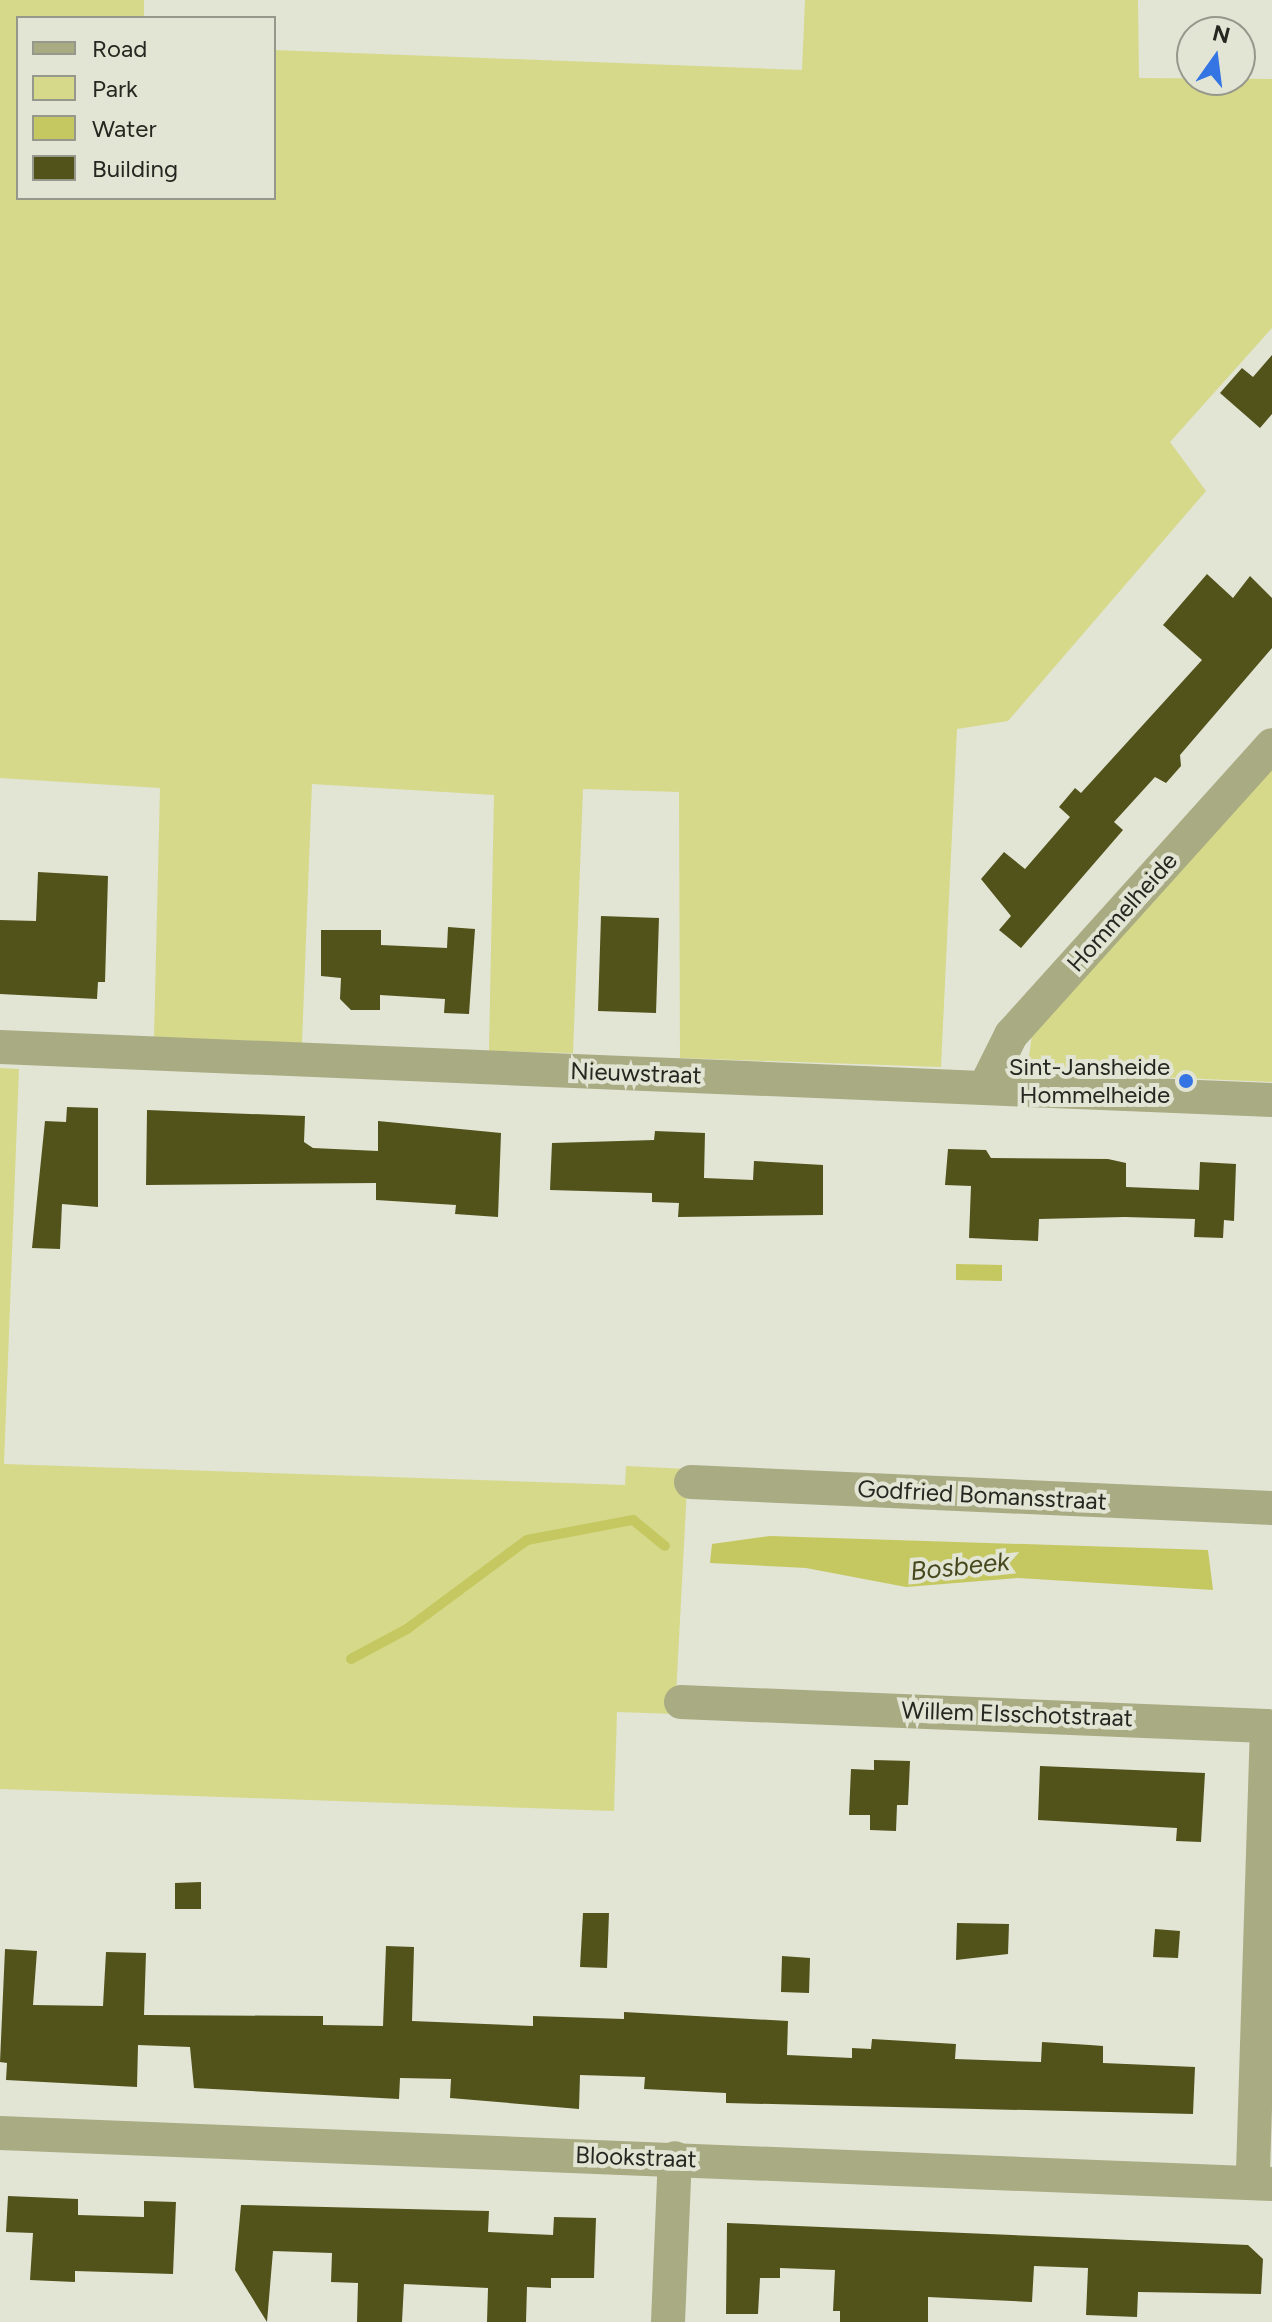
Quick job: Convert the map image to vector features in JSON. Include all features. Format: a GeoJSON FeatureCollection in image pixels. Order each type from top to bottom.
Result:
{"type":"FeatureCollection","features":[{"type":"Feature","properties":{"kind":"street","name":"Hommelheide"},"geometry":{"type":"LineString","coordinates":[[985,1087],[1011,1035],[1272,745]]}},
{"type":"Feature","properties":{"kind":"street","name":"Nieuwstraat"},"geometry":{"type":"LineString","coordinates":[[0,1047],[1272,1100]]}},
{"type":"Feature","properties":{"kind":"street","name":"Godfried Bomansstraat"},"geometry":{"type":"LineString","coordinates":[[691,1482],[1272,1508]]}},
{"type":"Feature","properties":{"kind":"street","name":"Willem Elsschotstraat"},"geometry":{"type":"LineString","coordinates":[[681,1702],[1267,1726],[1270,1812],[1262,2184]]}},
{"type":"Feature","properties":{"kind":"street","name":"Blookstraat"},"geometry":{"type":"LineString","coordinates":[[0,2133],[1262,2184]]}},
{"type":"Feature","properties":{"kind":"street"},"geometry":{"type":"LineString","coordinates":[[668,2322],[675,2158]]}},
{"type":"Feature","properties":{"kind":"green space"},"geometry":{"type":"Polygon","coordinates":[[[0,0],[144,0],[144,16],[16,16],[16,200],[276,200],[276,50],[802,70],[805,0],[1138,0],[1139,78],[1176,78],[1176,96],[1256,96],[1256,79],[1272,79],[1272,328],[1170,442],[1206,491],[1008,721],[957,729],[941,1067],[680,1058],[679,792],[583,789],[573,1053],[489,1051],[494,795],[312,784],[302,1043],[154,1037],[160,788],[0,778],[0,0]]]}},
{"type":"Feature","properties":{"kind":"green space"},"geometry":{"type":"Polygon","coordinates":[[[1272,767],[1272,1082],[1043,1072],[1029,1057],[1032,1034],[1272,767]]]}},
{"type":"Feature","properties":{"kind":"green space"},"geometry":{"type":"Polygon","coordinates":[[[0,1068],[19,1069],[4,1464],[625,1485],[626,1466],[688,1469],[675,1714],[617,1712],[614,1811],[0,1789],[0,1068]]]}},
{"type":"Feature","properties":{"kind":"water"},"geometry":{"type":"Polygon","coordinates":[[[956,1264],[1002,1265],[1002,1281],[956,1280],[956,1264]]]}},
{"type":"Feature","properties":{"kind":"water"},"geometry":{"type":"Polygon","coordinates":[[[770,1536],[1208,1550],[1213,1590],[1018,1578],[906,1587],[806,1568],[710,1563],[712,1544],[770,1536]]]}},
{"type":"Feature","properties":{"kind":"building"},"geometry":{"type":"Polygon","coordinates":[[[1272,355],[1272,414],[1260,428],[1220,393],[1242,368],[1253,377],[1272,355]]]}},
{"type":"Feature","properties":{"kind":"building"},"geometry":{"type":"Polygon","coordinates":[[[1207,574],[1233,598],[1250,576],[1272,598],[1272,648],[1180,755],[1181,766],[1166,783],[1155,777],[1114,822],[1123,830],[1021,948],[999,930],[1011,916],[981,879],[1004,852],[1025,869],[1070,817],[1059,807],[1075,788],[1081,793],[1202,660],[1163,625],[1207,574]]]}},
{"type":"Feature","properties":{"kind":"building"},"geometry":{"type":"Polygon","coordinates":[[[38,872],[108,876],[105,982],[98,982],[97,999],[0,994],[0,920],[36,921],[38,872]]]}},
{"type":"Feature","properties":{"kind":"building"},"geometry":{"type":"Polygon","coordinates":[[[601,916],[659,918],[656,1013],[598,1011],[601,916]]]}},
{"type":"Feature","properties":{"kind":"building"},"geometry":{"type":"Polygon","coordinates":[[[448,927],[475,929],[469,1014],[444,1013],[445,999],[380,995],[380,1010],[351,1010],[340,999],[341,978],[321,976],[321,930],[381,930],[381,945],[447,948],[448,927]]]}},
{"type":"Feature","properties":{"kind":"building"},"geometry":{"type":"Polygon","coordinates":[[[67,1107],[98,1108],[98,1207],[62,1204],[60,1249],[32,1248],[45,1121],[66,1122],[67,1107]]]}},
{"type":"Feature","properties":{"kind":"building"},"geometry":{"type":"Polygon","coordinates":[[[147,1110],[305,1116],[304,1142],[313,1148],[378,1151],[378,1121],[501,1133],[498,1217],[455,1214],[456,1205],[376,1200],[376,1183],[146,1185],[147,1110]]]}},
{"type":"Feature","properties":{"kind":"building"},"geometry":{"type":"Polygon","coordinates":[[[655,1131],[705,1133],[704,1178],[753,1180],[754,1161],[823,1165],[823,1215],[678,1217],[679,1203],[652,1202],[652,1193],[550,1190],[552,1143],[654,1140],[655,1131]]]}},
{"type":"Feature","properties":{"kind":"building"},"geometry":{"type":"Polygon","coordinates":[[[948,1149],[986,1150],[991,1158],[1108,1159],[1126,1163],[1126,1187],[1199,1190],[1200,1162],[1236,1164],[1234,1221],[1224,1220],[1223,1238],[1194,1237],[1195,1219],[1125,1217],[1039,1219],[1038,1241],[969,1238],[971,1186],[945,1185],[948,1149]]]}},
{"type":"Feature","properties":{"kind":"building"},"geometry":{"type":"Polygon","coordinates":[[[874,1760],[910,1761],[908,1805],[897,1805],[896,1831],[870,1830],[870,1815],[849,1815],[851,1769],[874,1770],[874,1760]]]}},
{"type":"Feature","properties":{"kind":"building"},"geometry":{"type":"Polygon","coordinates":[[[1040,1766],[1205,1773],[1201,1842],[1176,1841],[1177,1828],[1038,1820],[1040,1766]]]}},
{"type":"Feature","properties":{"kind":"building"},"geometry":{"type":"Polygon","coordinates":[[[201,1882],[201,1909],[175,1909],[175,1883],[201,1882]]]}},
{"type":"Feature","properties":{"kind":"building"},"geometry":{"type":"Polygon","coordinates":[[[583,1913],[609,1913],[607,1968],[580,1967],[583,1913]]]}},
{"type":"Feature","properties":{"kind":"building"},"geometry":{"type":"Polygon","coordinates":[[[957,1923],[1009,1924],[1008,1954],[956,1960],[957,1923]]]}},
{"type":"Feature","properties":{"kind":"building"},"geometry":{"type":"Polygon","coordinates":[[[1155,1929],[1180,1931],[1178,1958],[1153,1957],[1155,1929]]]}},
{"type":"Feature","properties":{"kind":"building"},"geometry":{"type":"Polygon","coordinates":[[[386,1946],[414,1947],[412,2021],[533,2026],[533,2016],[624,2019],[624,2012],[788,2021],[787,2055],[852,2058],[852,2048],[871,2049],[872,2039],[956,2044],[955,2059],[1041,2062],[1042,2042],[1103,2046],[1103,2063],[1195,2067],[1193,2114],[726,2103],[726,2093],[644,2089],[645,2077],[580,2075],[579,2109],[450,2098],[451,2079],[400,2078],[399,2099],[194,2088],[190,2047],[138,2045],[137,2087],[6,2080],[7,2063],[0,2062],[5,1949],[37,1951],[33,2005],[103,2006],[106,1952],[146,1953],[144,2015],[323,2016],[323,2025],[383,2026],[386,1946]]]}},
{"type":"Feature","properties":{"kind":"building"},"geometry":{"type":"Polygon","coordinates":[[[782,1956],[810,1958],[809,1993],[781,1992],[782,1956]]]}},
{"type":"Feature","properties":{"kind":"building"},"geometry":{"type":"Polygon","coordinates":[[[8,2196],[78,2199],[78,2215],[144,2217],[144,2201],[176,2202],[173,2274],[75,2271],[75,2282],[30,2280],[33,2233],[6,2232],[8,2196]]]}},
{"type":"Feature","properties":{"kind":"building"},"geometry":{"type":"Polygon","coordinates":[[[241,2205],[489,2211],[488,2232],[553,2235],[554,2217],[596,2218],[594,2278],[551,2278],[551,2288],[527,2287],[526,2322],[487,2322],[488,2288],[404,2284],[402,2322],[357,2322],[358,2283],[331,2282],[332,2253],[273,2251],[267,2322],[235,2270],[241,2205]]]}},
{"type":"Feature","properties":{"kind":"building"},"geometry":{"type":"Polygon","coordinates":[[[727,2223],[1248,2245],[1263,2259],[1261,2294],[1138,2292],[1137,2317],[1086,2315],[1088,2268],[1034,2266],[1032,2302],[928,2297],[928,2322],[840,2322],[840,2311],[833,2311],[835,2270],[780,2268],[780,2278],[760,2278],[758,2314],[726,2314],[727,2223]]]}},
{"type":"Feature","properties":{"kind":"waterway","name":"Bosbeek"},"geometry":{"type":"LineString","coordinates":[[351,1659],[407,1629],[527,1540],[633,1520],[665,1546]]}},
{"type":"Feature","properties":{"kind":"place","name":"Sint-Jansheide Hommelheide"},"geometry":{"type":"Point","coordinates":[1186,1081]}}]}
